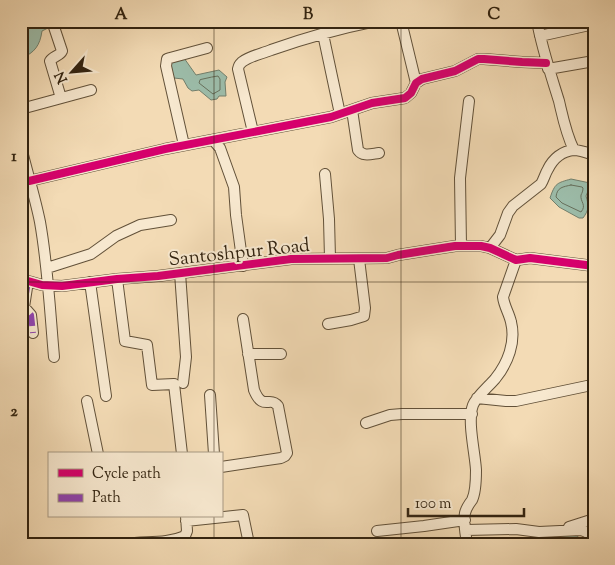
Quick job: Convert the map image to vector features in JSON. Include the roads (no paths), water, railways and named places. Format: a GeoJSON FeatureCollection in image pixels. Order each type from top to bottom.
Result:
{"type":"FeatureCollection","features":[{"type":"Feature","properties":{"kind":"street"},"geometry":{"type":"LineString","coordinates":[[52,21],[62,50],[60,54],[53,57],[50,61],[61,98]]}},
{"type":"Feature","properties":{"kind":"street"},"geometry":{"type":"LineString","coordinates":[[253,132],[238,69],[242,62],[286,45],[376,21]]}},
{"type":"Feature","properties":{"kind":"street"},"geometry":{"type":"LineString","coordinates":[[400,21],[416,83]]}},
{"type":"Feature","properties":{"kind":"street"},"geometry":{"type":"LineString","coordinates":[[537,21],[547,66],[567,134],[574,150]]}},
{"type":"Feature","properties":{"kind":"street"},"geometry":{"type":"LineString","coordinates":[[540,36],[594,24]]}},
{"type":"Feature","properties":{"kind":"street"},"geometry":{"type":"LineString","coordinates":[[323,34],[340,114]]}},
{"type":"Feature","properties":{"kind":"street"},"geometry":{"type":"LineString","coordinates":[[184,145],[166,61],[170,58],[207,48]]}},
{"type":"Feature","properties":{"kind":"street"},"geometry":{"type":"LineString","coordinates":[[29,181],[184,145],[340,114],[372,103],[405,98],[411,93],[416,83],[422,79],[455,72],[478,59],[547,66],[594,61]]}},
{"type":"Feature","properties":{"kind":"street"},"geometry":{"type":"LineString","coordinates":[[21,109],[91,90]]}},
{"type":"Feature","properties":{"kind":"street"},"geometry":{"type":"LineString","coordinates":[[461,246],[460,178],[470,101]]}},
{"type":"Feature","properties":{"kind":"street"},"geometry":{"type":"LineString","coordinates":[[352,110],[358,150],[364,155],[379,153]]}},
{"type":"Feature","properties":{"kind":"street"},"geometry":{"type":"LineString","coordinates":[[213,140],[220,148],[234,187],[243,266]]}},
{"type":"Feature","properties":{"kind":"street"},"geometry":{"type":"LineString","coordinates":[[21,147],[40,221],[49,286],[54,357]]}},
{"type":"Feature","properties":{"kind":"street"},"geometry":{"type":"LineString","coordinates":[[594,155],[574,150],[563,153],[556,158],[547,170],[541,184],[508,213],[500,234],[490,248],[516,260],[530,258],[594,266]]}},
{"type":"Feature","properties":{"kind":"street"},"geometry":{"type":"LineString","coordinates":[[325,174],[330,258]]}},
{"type":"Feature","properties":{"kind":"street"},"geometry":{"type":"LineString","coordinates":[[47,268],[91,254],[116,236],[140,225],[171,220]]}},
{"type":"Feature","properties":{"kind":"street","name":"Santoshpur Road"},"geometry":{"type":"LineString","coordinates":[[25,280],[42,285],[62,286],[291,259],[387,258],[461,246],[490,248]]}},
{"type":"Feature","properties":{"kind":"street"},"geometry":{"type":"LineString","coordinates":[[328,324],[364,316],[365,308],[359,259]]}},
{"type":"Feature","properties":{"kind":"street"},"geometry":{"type":"LineString","coordinates":[[468,544],[464,514],[473,498],[476,483],[472,430],[473,405],[497,376],[509,357],[512,346],[512,328],[503,297],[516,260]]}},
{"type":"Feature","properties":{"kind":"street"},"geometry":{"type":"LineString","coordinates":[[180,273],[186,358],[183,384]]}},
{"type":"Feature","properties":{"kind":"street"},"geometry":{"type":"LineString","coordinates":[[117,279],[125,341],[147,345],[152,384],[174,384],[182,452]]}},
{"type":"Feature","properties":{"kind":"street"},"geometry":{"type":"LineString","coordinates":[[25,280],[24,307],[31,315],[33,333]]}},
{"type":"Feature","properties":{"kind":"street"},"geometry":{"type":"LineString","coordinates":[[90,282],[106,396]]}},
{"type":"Feature","properties":{"kind":"street"},"geometry":{"type":"LineString","coordinates":[[222,467],[281,458],[287,453],[277,403],[260,401],[254,390],[243,319]]}},
{"type":"Feature","properties":{"kind":"street"},"geometry":{"type":"LineString","coordinates":[[248,354],[281,354]]}},
{"type":"Feature","properties":{"kind":"street"},"geometry":{"type":"LineString","coordinates":[[477,398],[506,402],[516,401],[588,386]]}},
{"type":"Feature","properties":{"kind":"street"},"geometry":{"type":"LineString","coordinates":[[210,395],[214,452]]}},
{"type":"Feature","properties":{"kind":"street"},"geometry":{"type":"LineString","coordinates":[[86,402],[98,452]]}},
{"type":"Feature","properties":{"kind":"street"},"geometry":{"type":"LineString","coordinates":[[366,423],[383,417],[402,414],[472,414]]}},
{"type":"Feature","properties":{"kind":"street"},"geometry":{"type":"LineString","coordinates":[[222,516],[243,515],[249,544]]}},
{"type":"Feature","properties":{"kind":"street"},"geometry":{"type":"LineString","coordinates":[[126,544],[159,542],[185,536],[187,531],[186,519],[200,518]]}},
{"type":"Feature","properties":{"kind":"street"},"geometry":{"type":"LineString","coordinates":[[560,530],[594,519]]}},
{"type":"Feature","properties":{"kind":"street"},"geometry":{"type":"LineString","coordinates":[[377,531],[424,526],[465,525],[538,532],[574,529],[586,531],[591,535],[594,542]]}},
{"type":"Feature","properties":{"kind":"water"},"geometry":{"type":"Polygon","coordinates":[[[21,21],[51,21],[51,24],[42,31],[36,48],[30,54],[21,58],[21,21]]]}},
{"type":"Feature","properties":{"kind":"water"},"geometry":{"type":"Polygon","coordinates":[[[184,58],[196,75],[219,70],[227,77],[225,82],[226,96],[219,96],[217,99],[211,100],[199,90],[192,91],[188,88],[183,79],[174,78],[169,65],[172,60],[184,58]]]}},
{"type":"Feature","properties":{"kind":"water"},"geometry":{"type":"Polygon","coordinates":[[[571,179],[590,183],[594,187],[588,191],[586,196],[588,208],[583,218],[579,218],[559,207],[550,198],[557,184],[571,179]]]}},
{"type":"Feature","properties":{"kind":"water"},"geometry":{"type":"Polygon","coordinates":[[[557,534],[577,536],[587,544],[528,544],[530,541],[557,534]]]}}]}
